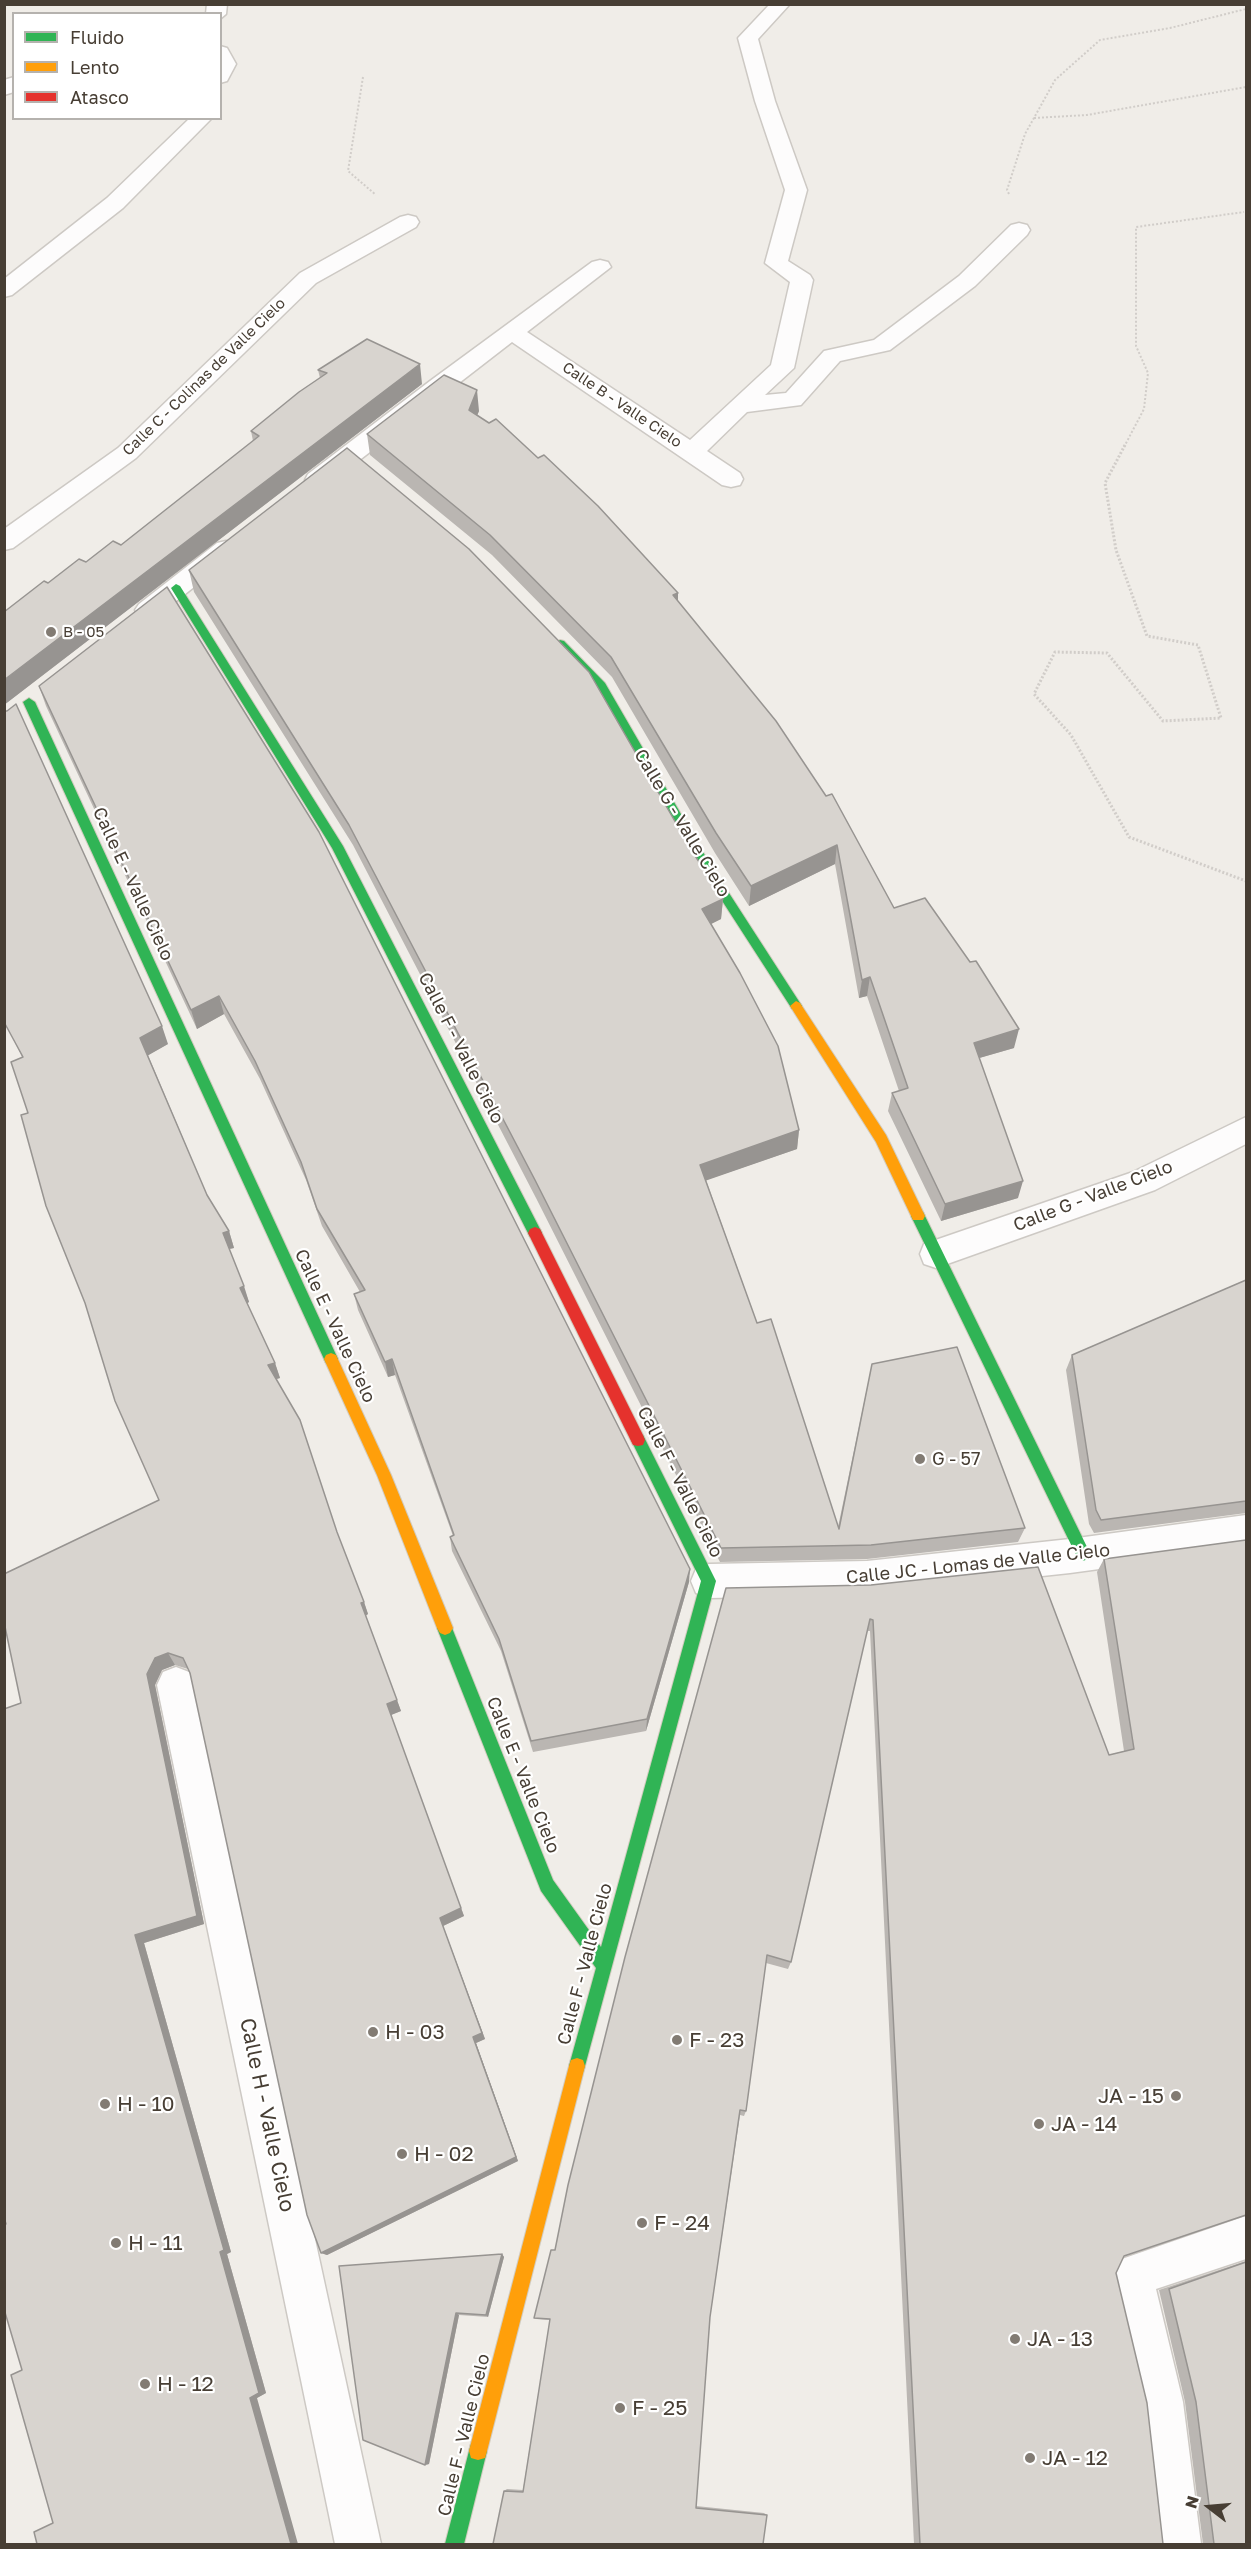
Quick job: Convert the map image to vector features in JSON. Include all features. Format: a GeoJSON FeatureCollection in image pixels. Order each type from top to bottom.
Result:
{"type":"FeatureCollection","features":[{"type":"Feature","properties":{"kind":"street"},"geometry":{"type":"LineString","coordinates":[[692,452],[782,368],[802,280],[776,263],[796,190],[765,101],[748,38],[781,4]]}},
{"type":"Feature","properties":{"kind":"street"},"geometry":{"type":"LineString","coordinates":[[222,56],[226,64],[222,73]]}},
{"type":"Feature","properties":{"kind":"street"},"geometry":{"type":"LineString","coordinates":[[4,290],[115,203],[200,120]]}},
{"type":"Feature","properties":{"kind":"street","name":"Calle C - Colinas de Valle Cielo"},"geometry":{"type":"LineString","coordinates":[[4,542],[127,453],[308,278],[408,222]]}},
{"type":"Feature","properties":{"kind":"street"},"geometry":{"type":"LineString","coordinates":[[740,405],[793,400],[832,356],[882,345],[967,281],[1019,230]]}},
{"type":"Feature","properties":{"kind":"street"},"geometry":{"type":"LineString","coordinates":[[302,491],[355,457],[512,332],[600,267]]}},
{"type":"Feature","properties":{"kind":"street","name":"Calle B - Valle Cielo"},"geometry":{"type":"LineString","coordinates":[[512,332],[731,479]]}},
{"type":"Feature","properties":{"kind":"street"},"geometry":{"type":"LineString","coordinates":[[130,623],[248,532]]}},
{"type":"Feature","properties":{"kind":"street","name":"Calle F - Valle Cielo"},"geometry":{"type":"LineString","coordinates":[[176,588],[337,846],[523,1209],[709,1581],[603,1965],[454,2544]]}},
{"type":"Feature","properties":{"kind":"street","name":"Calle G - Valle Cielo"},"geometry":{"type":"LineString","coordinates":[[553,637],[601,686],[703,862],[881,1139],[1083,1554]]}},
{"type":"Feature","properties":{"kind":"street","name":"Calle E - Valle Cielo"},"geometry":{"type":"LineString","coordinates":[[30,701],[384,1475],[547,1885],[603,1965]]}},
{"type":"Feature","properties":{"kind":"street","name":"Calle G - Valle Cielo"},"geometry":{"type":"LineString","coordinates":[[936,1254],[1144,1181],[1246,1130]]}},
{"type":"Feature","properties":{"kind":"street","name":"Calle JC - Lomas de Valle Cielo"},"geometry":{"type":"LineString","coordinates":[[709,1581],[867,1578],[1083,1554],[1246,1532]]}},
{"type":"Feature","properties":{"kind":"street","name":"Calle H - Valle Cielo"},"geometry":{"type":"LineString","coordinates":[[176,1685],[358,2544]]}},
{"type":"Feature","properties":{"kind":"street"},"geometry":{"type":"LineString","coordinates":[[1178,2544],[1161,2402],[1131,2276],[1246,2238]]}},
{"type":"Feature","properties":{"kind":"path"},"geometry":{"type":"LineString","coordinates":[[1019,230],[1007,190],[1025,134],[1055,80],[1100,40],[1170,28],[1246,9]]}},
{"type":"Feature","properties":{"kind":"path"},"geometry":{"type":"LineString","coordinates":[[363,77],[348,171],[408,222]]}},
{"type":"Feature","properties":{"kind":"path"},"geometry":{"type":"LineString","coordinates":[[1035,118],[1087,115],[1246,87]]}},
{"type":"Feature","properties":{"kind":"path"},"geometry":{"type":"LineString","coordinates":[[1245,212],[1136,227],[1136,346],[1148,373],[1144,409],[1105,483],[1116,549],[1147,636],[1198,645],[1221,718],[1163,721],[1107,653],[1055,652],[1034,694],[1071,735],[1129,837],[1246,881]]}},
{"type":"Feature","properties":{"kind":"building"},"geometry":{"type":"Polygon","coordinates":[[[367,339],[420,364],[4,680],[4,612],[44,581],[48,583],[79,559],[86,562],[113,541],[121,545],[259,436],[251,431],[299,392],[327,373],[318,370],[367,339]]]}},
{"type":"Feature","properties":{"kind":"building"},"geometry":{"type":"Polygon","coordinates":[[[444,375],[477,390],[469,410],[489,423],[496,419],[538,458],[544,455],[598,506],[678,593],[673,595],[776,721],[826,796],[832,794],[894,908],[925,898],[970,962],[976,961],[1019,1029],[974,1043],[1023,1181],[945,1204],[892,1093],[908,1088],[870,977],[862,980],[837,845],[751,886],[716,833],[611,657],[490,535],[367,434],[444,375]]]}},
{"type":"Feature","properties":{"kind":"building"},"geometry":{"type":"Polygon","coordinates":[[[347,448],[469,549],[589,672],[692,851],[723,899],[702,909],[740,973],[778,1046],[799,1130],[700,1165],[757,1323],[771,1319],[839,1529],[872,1364],[957,1347],[1025,1528],[871,1545],[721,1548],[535,1180],[349,825],[189,570],[347,448]]]}},
{"type":"Feature","properties":{"kind":"building"},"geometry":{"type":"Polygon","coordinates":[[[167,587],[319,832],[690,1569],[647,1719],[531,1741],[499,1639],[450,1537],[454,1535],[392,1359],[385,1362],[354,1294],[365,1290],[317,1209],[301,1162],[255,1061],[219,996],[191,1010],[39,686],[167,587]]]}},
{"type":"Feature","properties":{"kind":"building"},"geometry":{"type":"Polygon","coordinates":[[[16,704],[162,1026],[140,1038],[207,1195],[229,1231],[223,1233],[244,1286],[240,1288],[275,1363],[268,1365],[300,1420],[337,1532],[364,1602],[361,1603],[397,1700],[387,1704],[461,1908],[440,1918],[482,2033],[473,2037],[516,2157],[321,2253],[307,2215],[190,1673],[183,1658],[168,1653],[155,1658],[147,1674],[197,1916],[135,1935],[224,2250],[220,2252],[259,2393],[250,2398],[291,2544],[37,2544],[34,2532],[53,2523],[11,2375],[22,2370],[4,2309],[4,2224],[6,2224],[4,2217],[4,1709],[21,1703],[4,1622],[4,1574],[159,1500],[115,1401],[85,1303],[46,1206],[21,1115],[28,1113],[11,1062],[23,1057],[4,1022],[4,711],[16,704]]]}},
{"type":"Feature","properties":{"kind":"building"},"geometry":{"type":"Polygon","coordinates":[[[1246,1280],[1246,1501],[1101,1520],[1096,1510],[1072,1355],[1246,1280]]]}},
{"type":"Feature","properties":{"kind":"building"},"geometry":{"type":"Polygon","coordinates":[[[1246,1540],[1246,2215],[1124,2256],[1116,2273],[1147,2403],[1163,2544],[920,2544],[873,1620],[870,1619],[791,1962],[767,1955],[746,2111],[740,2110],[710,2317],[696,2508],[767,2515],[763,2544],[493,2544],[504,2491],[523,2492],[550,2319],[534,2318],[551,2250],[555,2250],[568,2185],[625,1957],[726,1588],[871,1585],[1038,1567],[1109,1755],[1134,1749],[1104,1559],[1246,1540]]]}},
{"type":"Feature","properties":{"kind":"building"},"geometry":{"type":"Polygon","coordinates":[[[502,2254],[486,2315],[456,2313],[425,2465],[363,2440],[339,2266],[502,2254]]]}},
{"type":"Feature","properties":{"kind":"building"},"geometry":{"type":"Polygon","coordinates":[[[1246,2262],[1246,2544],[1214,2544],[1196,2402],[1169,2289],[1246,2262]]]}},
{"type":"Feature","properties":{"kind":"traffic: fast"},"geometry":{"type":"LineString","coordinates":[[176,588],[337,846],[535,1233]]}},
{"type":"Feature","properties":{"kind":"traffic: fast"},"geometry":{"type":"LineString","coordinates":[[560,644],[601,686],[703,862],[796,1006]]}},
{"type":"Feature","properties":{"kind":"traffic: fast"},"geometry":{"type":"LineString","coordinates":[[29,702],[331,1359]]}},
{"type":"Feature","properties":{"kind":"traffic: fast"},"geometry":{"type":"LineString","coordinates":[[918,1216],[1083,1554]]}},
{"type":"Feature","properties":{"kind":"traffic: fast"},"geometry":{"type":"LineString","coordinates":[[577,2066],[709,1581],[638,1440]]}},
{"type":"Feature","properties":{"kind":"traffic: fast"},"geometry":{"type":"LineString","coordinates":[[445,1628],[547,1885],[603,1964]]}},
{"type":"Feature","properties":{"kind":"traffic: fast"},"geometry":{"type":"LineString","coordinates":[[454,2544],[478,2451]]}},
{"type":"Feature","properties":{"kind":"traffic: slow"},"geometry":{"type":"LineString","coordinates":[[796,1006],[881,1139],[918,1216]]}},
{"type":"Feature","properties":{"kind":"traffic: slow"},"geometry":{"type":"LineString","coordinates":[[331,1359],[384,1475],[445,1628]]}},
{"type":"Feature","properties":{"kind":"traffic: slow"},"geometry":{"type":"LineString","coordinates":[[478,2451],[577,2066]]}},
{"type":"Feature","properties":{"kind":"traffic: jam"},"geometry":{"type":"LineString","coordinates":[[535,1233],[638,1440]]}},
{"type":"Feature","properties":{"kind":"place","name":"B - 05"},"geometry":{"type":"Point","coordinates":[51,632]}},
{"type":"Feature","properties":{"kind":"place","name":"G - 57"},"geometry":{"type":"Point","coordinates":[920,1459]}},
{"type":"Feature","properties":{"kind":"place","name":"H - 03"},"geometry":{"type":"Point","coordinates":[373,2032]}},
{"type":"Feature","properties":{"kind":"place","name":"F - 23"},"geometry":{"type":"Point","coordinates":[677,2040]}},
{"type":"Feature","properties":{"kind":"place","name":"JA - 15"},"geometry":{"type":"Point","coordinates":[1176,2096]}},
{"type":"Feature","properties":{"kind":"place","name":"H - 10"},"geometry":{"type":"Point","coordinates":[105,2104]}},
{"type":"Feature","properties":{"kind":"place","name":"JA - 14"},"geometry":{"type":"Point","coordinates":[1039,2124]}},
{"type":"Feature","properties":{"kind":"place","name":"H - 02"},"geometry":{"type":"Point","coordinates":[402,2154]}},
{"type":"Feature","properties":{"kind":"place","name":"F - 24"},"geometry":{"type":"Point","coordinates":[642,2223]}},
{"type":"Feature","properties":{"kind":"place","name":"H - 11"},"geometry":{"type":"Point","coordinates":[116,2243]}},
{"type":"Feature","properties":{"kind":"place","name":"JA - 13"},"geometry":{"type":"Point","coordinates":[1015,2339]}},
{"type":"Feature","properties":{"kind":"place","name":"H - 12"},"geometry":{"type":"Point","coordinates":[145,2384]}},
{"type":"Feature","properties":{"kind":"place","name":"F - 25"},"geometry":{"type":"Point","coordinates":[620,2408]}},
{"type":"Feature","properties":{"kind":"place","name":"JA - 12"},"geometry":{"type":"Point","coordinates":[1030,2458]}}]}
